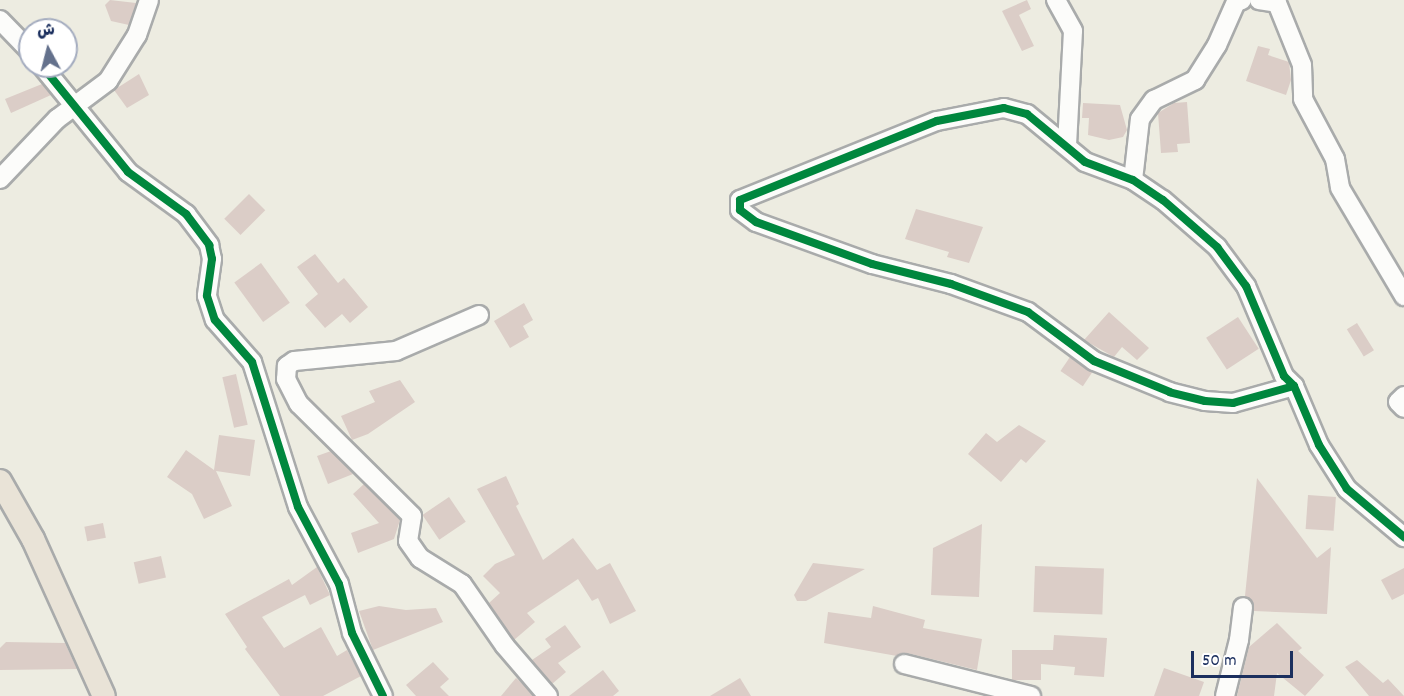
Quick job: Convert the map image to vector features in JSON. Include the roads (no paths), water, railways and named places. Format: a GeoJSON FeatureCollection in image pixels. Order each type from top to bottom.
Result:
{"type":"FeatureCollection","features":[{"type":"Feature","properties":{"kind":"main road"},"geometry":{"type":"LineString","coordinates":[[0,481],[33,539],[104,696]]}},
{"type":"Feature","properties":{"kind":"street"},"geometry":{"type":"LineString","coordinates":[[0,179],[57,119],[108,81],[147,15],[149,0]]}},
{"type":"Feature","properties":{"kind":"street"},"geometry":{"type":"LineString","coordinates":[[1056,0],[1073,31],[1067,144]]}},
{"type":"Feature","properties":{"kind":"street"},"geometry":{"type":"LineString","coordinates":[[1133,180],[1140,118],[1154,100],[1195,80],[1217,45],[1236,2],[1242,0]]}},
{"type":"Feature","properties":{"kind":"street"},"geometry":{"type":"LineString","coordinates":[[1259,0],[1277,3],[1302,64],[1303,99],[1335,159],[1340,188],[1404,296]]}},
{"type":"Feature","properties":{"kind":"street"},"geometry":{"type":"LineString","coordinates":[[0,20],[18,39]]}},
{"type":"Feature","properties":{"kind":"street"},"geometry":{"type":"LineString","coordinates":[[52,78],[128,172],[186,213],[209,245],[212,259],[207,296],[215,320],[252,362],[272,416],[298,507],[339,584],[352,633],[383,696]]}},
{"type":"Feature","properties":{"kind":"street"},"geometry":{"type":"LineString","coordinates":[[1294,386],[1233,403],[1204,401],[1170,392],[1094,361],[1028,312],[951,284],[817,245],[756,222],[740,210],[740,200],[747,194],[937,121],[1004,108],[1028,114],[1067,144],[1085,162],[1133,180],[1163,200],[1227,258],[1262,316],[1284,376],[1294,386],[1319,445],[1347,489],[1404,537]]}},
{"type":"Feature","properties":{"kind":"street"},"geometry":{"type":"LineString","coordinates":[[478,315],[396,351],[294,361],[287,366],[286,379],[299,404],[412,516],[408,541],[420,558],[462,584],[505,645],[548,696]]}},
{"type":"Feature","properties":{"kind":"street"},"geometry":{"type":"LineString","coordinates":[[1404,396],[1398,402],[1404,408]]}},
{"type":"Feature","properties":{"kind":"street"},"geometry":{"type":"LineString","coordinates":[[1225,696],[1239,640],[1243,607]]}},
{"type":"Feature","properties":{"kind":"street"},"geometry":{"type":"LineString","coordinates":[[904,664],[1031,696]]}}]}
